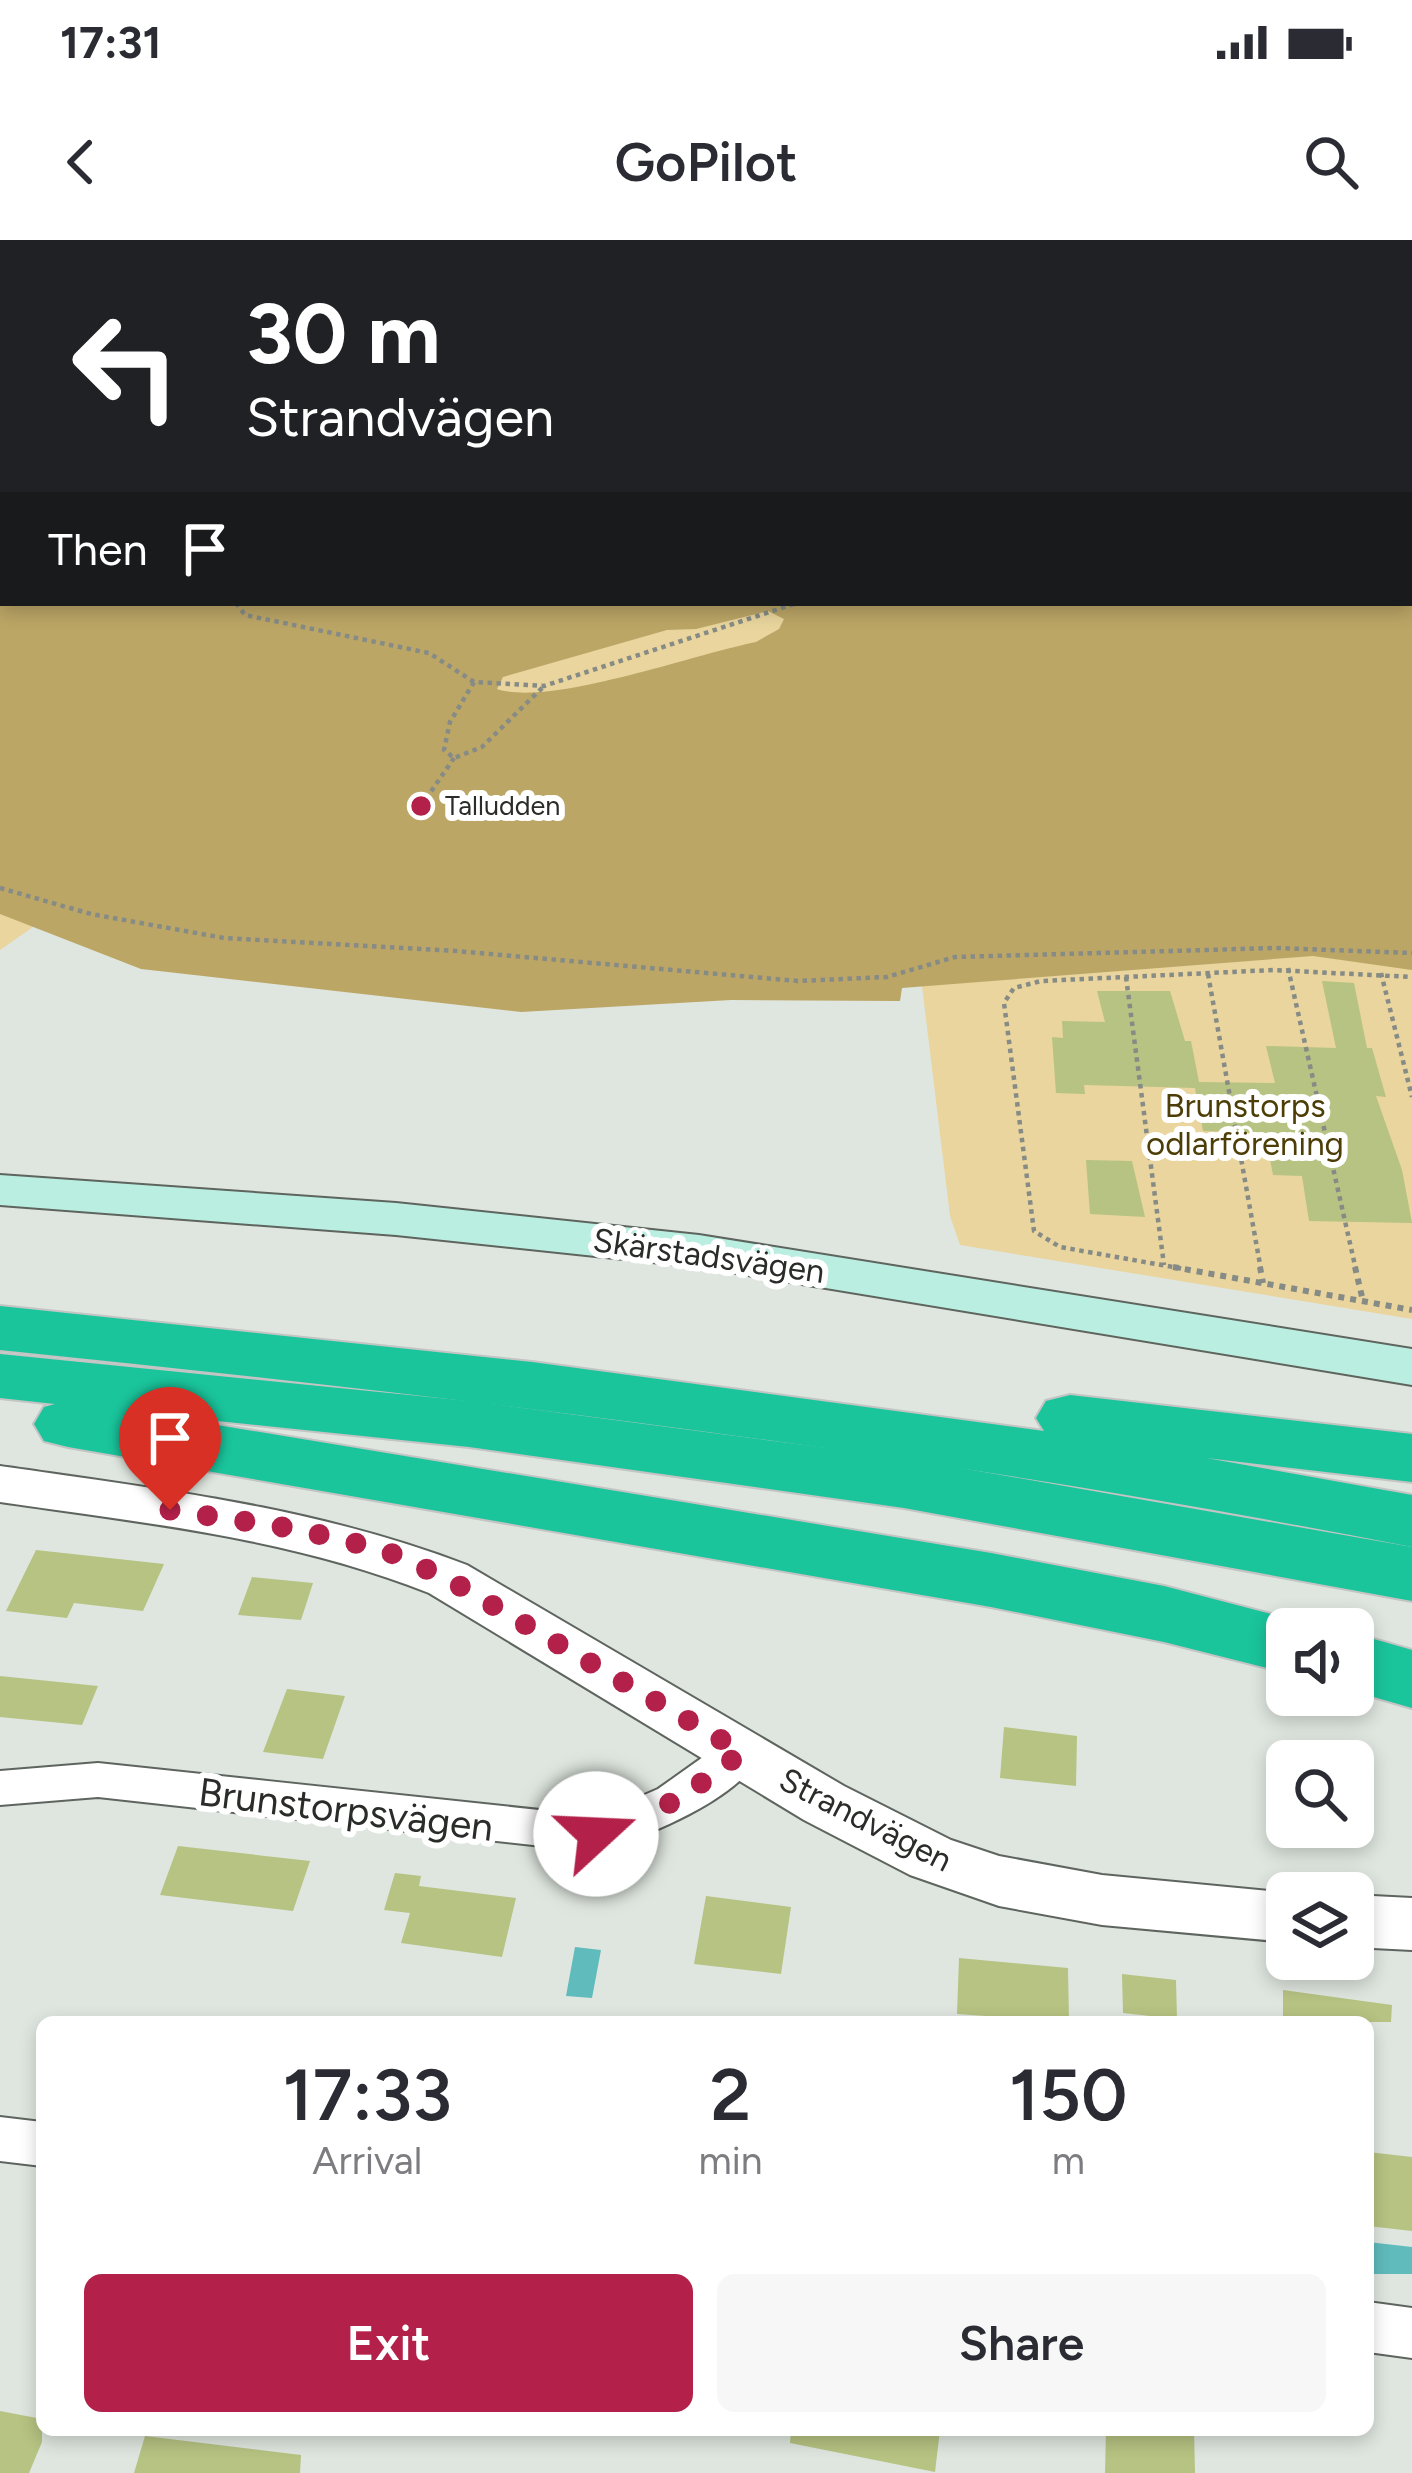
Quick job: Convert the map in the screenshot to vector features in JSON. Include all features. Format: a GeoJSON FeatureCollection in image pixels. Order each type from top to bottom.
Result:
{"type":"FeatureCollection","features":[{"type":"Feature","properties":{"kind":"highway"},"geometry":{"type":"LineString","coordinates":[[0,1328],[301,1357],[915,1435],[1412,1521]]}},
{"type":"Feature","properties":{"kind":"highway"},"geometry":{"type":"LineString","coordinates":[[301,1357],[601,1371],[894,1396],[1412,1459]]}},
{"type":"Feature","properties":{"kind":"highway"},"geometry":{"type":"LineString","coordinates":[[0,1376],[470,1424],[904,1483],[1412,1574]]}},
{"type":"Feature","properties":{"kind":"highway"},"geometry":{"type":"LineString","coordinates":[[0,1411],[991,1580],[1266,1640]]}},
{"type":"Feature","properties":{"kind":"highway"},"geometry":{"type":"LineString","coordinates":[[1374,1668],[1412,1678]]}},
{"type":"Feature","properties":{"kind":"main road","name":"Skärstadsvägen"},"geometry":{"type":"LineString","coordinates":[[0,1190],[396,1219],[699,1251],[1412,1367]]}},
{"type":"Feature","properties":{"kind":"street","name":"Strandvägen"},"geometry":{"type":"LineString","coordinates":[[0,1484],[296,1529],[384,1550],[448,1579],[824,1802],[931,1858],[999,1881],[1102,1900],[1266,1915]]}},
{"type":"Feature","properties":{"kind":"street","name":"Brunstorpsvägen"},"geometry":{"type":"LineString","coordinates":[[0,1788],[98,1780],[596,1834],[633,1824],[690,1794],[742,1752]]}},
{"type":"Feature","properties":{"kind":"street"},"geometry":{"type":"LineString","coordinates":[[1374,1922],[1412,1924]]}},
{"type":"Feature","properties":{"kind":"street"},"geometry":{"type":"LineString","coordinates":[[0,2139],[36,2143]]}},
{"type":"Feature","properties":{"kind":"street"},"geometry":{"type":"LineString","coordinates":[[1374,2328],[1412,2333]]}},
{"type":"Feature","properties":{"kind":"path"},"geometry":{"type":"LineString","coordinates":[[238,606],[244,615],[429,653],[474,682],[544,686],[788,606]]}},
{"type":"Feature","properties":{"kind":"path"},"geometry":{"type":"LineString","coordinates":[[454,758],[444,749],[444,737],[450,717],[474,682]]}},
{"type":"Feature","properties":{"kind":"path"},"geometry":{"type":"LineString","coordinates":[[421,806],[454,758],[470,756],[494,739],[544,686]]}},
{"type":"Feature","properties":{"kind":"path"},"geometry":{"type":"LineString","coordinates":[[0,888],[91,914],[224,938],[456,951],[798,981],[886,977],[955,957],[1276,948],[1412,952]]}},
{"type":"Feature","properties":{"kind":"path"},"geometry":{"type":"LineString","coordinates":[[1288,968],[1363,1301]]}},
{"type":"Feature","properties":{"kind":"path"},"geometry":{"type":"LineString","coordinates":[[1412,977],[1288,968],[1041,981],[1022,984],[1007,994],[1034,1232],[1060,1247],[1412,1310]]}},
{"type":"Feature","properties":{"kind":"path"},"geometry":{"type":"LineString","coordinates":[[1208,972],[1263,1283]]}},
{"type":"Feature","properties":{"kind":"path"},"geometry":{"type":"LineString","coordinates":[[1381,973],[1412,1097]]}},
{"type":"Feature","properties":{"kind":"path"},"geometry":{"type":"LineString","coordinates":[[1125,976],[1164,1265]]}},
{"type":"Feature","properties":{"kind":"green space","name":"Brunstorps odlarförening"},"geometry":{"type":"Polygon","coordinates":[[[0,606],[1412,606],[1412,1319],[960,1245],[950,1216],[922,986],[1300,956],[70,901],[0,950],[0,606]]]}},
{"type":"Feature","properties":{"kind":"shaded area"},"geometry":{"type":"Polygon","coordinates":[[[0,606],[1412,606],[1412,970],[1313,956],[902,988],[900,1001],[731,1000],[521,1012],[141,969],[0,914],[0,606]],[[768,611],[696,629],[667,630],[503,677],[497,689],[521,693],[586,685],[756,642],[779,629],[784,619],[768,611]]]}},
{"type":"Feature","properties":{"kind":"water"},"geometry":{"type":"Polygon","coordinates":[[[575,1947],[601,1950],[592,1998],[566,1996],[575,1947]]]}},
{"type":"Feature","properties":{"kind":"water"},"geometry":{"type":"Polygon","coordinates":[[[1374,2243],[1412,2247],[1412,2274],[1374,2274],[1374,2243]]]}},
{"type":"Feature","properties":{"kind":"building"},"geometry":{"type":"Polygon","coordinates":[[[1322,981],[1354,983],[1367,1048],[1372,1048],[1386,1097],[1376,1096],[1402,1170],[1412,1223],[1309,1221],[1302,1176],[1273,1175],[1265,1133],[1203,1131],[1195,1088],[1084,1085],[1085,1094],[1056,1093],[1052,1037],[1063,1038],[1062,1021],[1105,1022],[1097,991],[1170,991],[1185,1041],[1191,1041],[1199,1082],[1275,1083],[1266,1046],[1336,1048],[1322,981]]]}},
{"type":"Feature","properties":{"kind":"building"},"geometry":{"type":"Polygon","coordinates":[[[1086,1160],[1132,1161],[1145,1217],[1090,1214],[1086,1160]]]}},
{"type":"Feature","properties":{"kind":"building"},"geometry":{"type":"Polygon","coordinates":[[[36,1550],[164,1564],[143,1611],[74,1603],[67,1618],[6,1611],[36,1550]]]}},
{"type":"Feature","properties":{"kind":"building"},"geometry":{"type":"Polygon","coordinates":[[[252,1577],[313,1583],[301,1620],[238,1615],[252,1577]]]}},
{"type":"Feature","properties":{"kind":"building"},"geometry":{"type":"Polygon","coordinates":[[[0,1676],[98,1686],[82,1725],[0,1717],[0,1676]]]}},
{"type":"Feature","properties":{"kind":"building"},"geometry":{"type":"Polygon","coordinates":[[[287,1689],[345,1696],[323,1759],[263,1752],[287,1689]]]}},
{"type":"Feature","properties":{"kind":"building"},"geometry":{"type":"Polygon","coordinates":[[[1004,1727],[1077,1736],[1076,1786],[1000,1778],[1004,1727]]]}},
{"type":"Feature","properties":{"kind":"building"},"geometry":{"type":"Polygon","coordinates":[[[178,1846],[310,1861],[293,1911],[160,1895],[178,1846]]]}},
{"type":"Feature","properties":{"kind":"building"},"geometry":{"type":"Polygon","coordinates":[[[395,1873],[421,1876],[419,1886],[516,1898],[502,1957],[401,1943],[410,1913],[384,1910],[395,1873]]]}},
{"type":"Feature","properties":{"kind":"building"},"geometry":{"type":"Polygon","coordinates":[[[706,1896],[791,1907],[781,1974],[694,1964],[706,1896]]]}},
{"type":"Feature","properties":{"kind":"building"},"geometry":{"type":"Polygon","coordinates":[[[959,1958],[1068,1968],[1069,2016],[957,2014],[959,1958]]]}},
{"type":"Feature","properties":{"kind":"building"},"geometry":{"type":"Polygon","coordinates":[[[1122,1974],[1176,1980],[1177,2016],[1123,2013],[1122,1974]]]}},
{"type":"Feature","properties":{"kind":"building"},"geometry":{"type":"Polygon","coordinates":[[[1283,1990],[1392,2005],[1391,2022],[1374,2022],[1374,2016],[1283,2016],[1283,1990]]]}},
{"type":"Feature","properties":{"kind":"building"},"geometry":{"type":"Polygon","coordinates":[[[1374,2153],[1412,2157],[1412,2231],[1374,2227],[1374,2153]]]}},
{"type":"Feature","properties":{"kind":"building"},"geometry":{"type":"Polygon","coordinates":[[[0,2411],[36,2418],[36,2436],[42,2436],[42,2442],[29,2473],[0,2473],[0,2411]]]}},
{"type":"Feature","properties":{"kind":"building"},"geometry":{"type":"Polygon","coordinates":[[[145,2436],[301,2455],[300,2473],[134,2473],[145,2436]]]}},
{"type":"Feature","properties":{"kind":"building"},"geometry":{"type":"Polygon","coordinates":[[[791,2436],[939,2436],[935,2472],[790,2443],[791,2436]]]}},
{"type":"Feature","properties":{"kind":"building"},"geometry":{"type":"Polygon","coordinates":[[[1106,2436],[1194,2436],[1195,2473],[1105,2473],[1106,2436]]]}},
{"type":"Feature","properties":{"kind":"place","name":"Talludden"},"geometry":{"type":"Point","coordinates":[421,806]}},
{"type":"Feature","properties":{"kind":"route"},"geometry":{"type":"LineString","coordinates":[[170,1510],[296,1529],[384,1550],[448,1579],[742,1752],[690,1794],[633,1824],[596,1834]]}}]}
